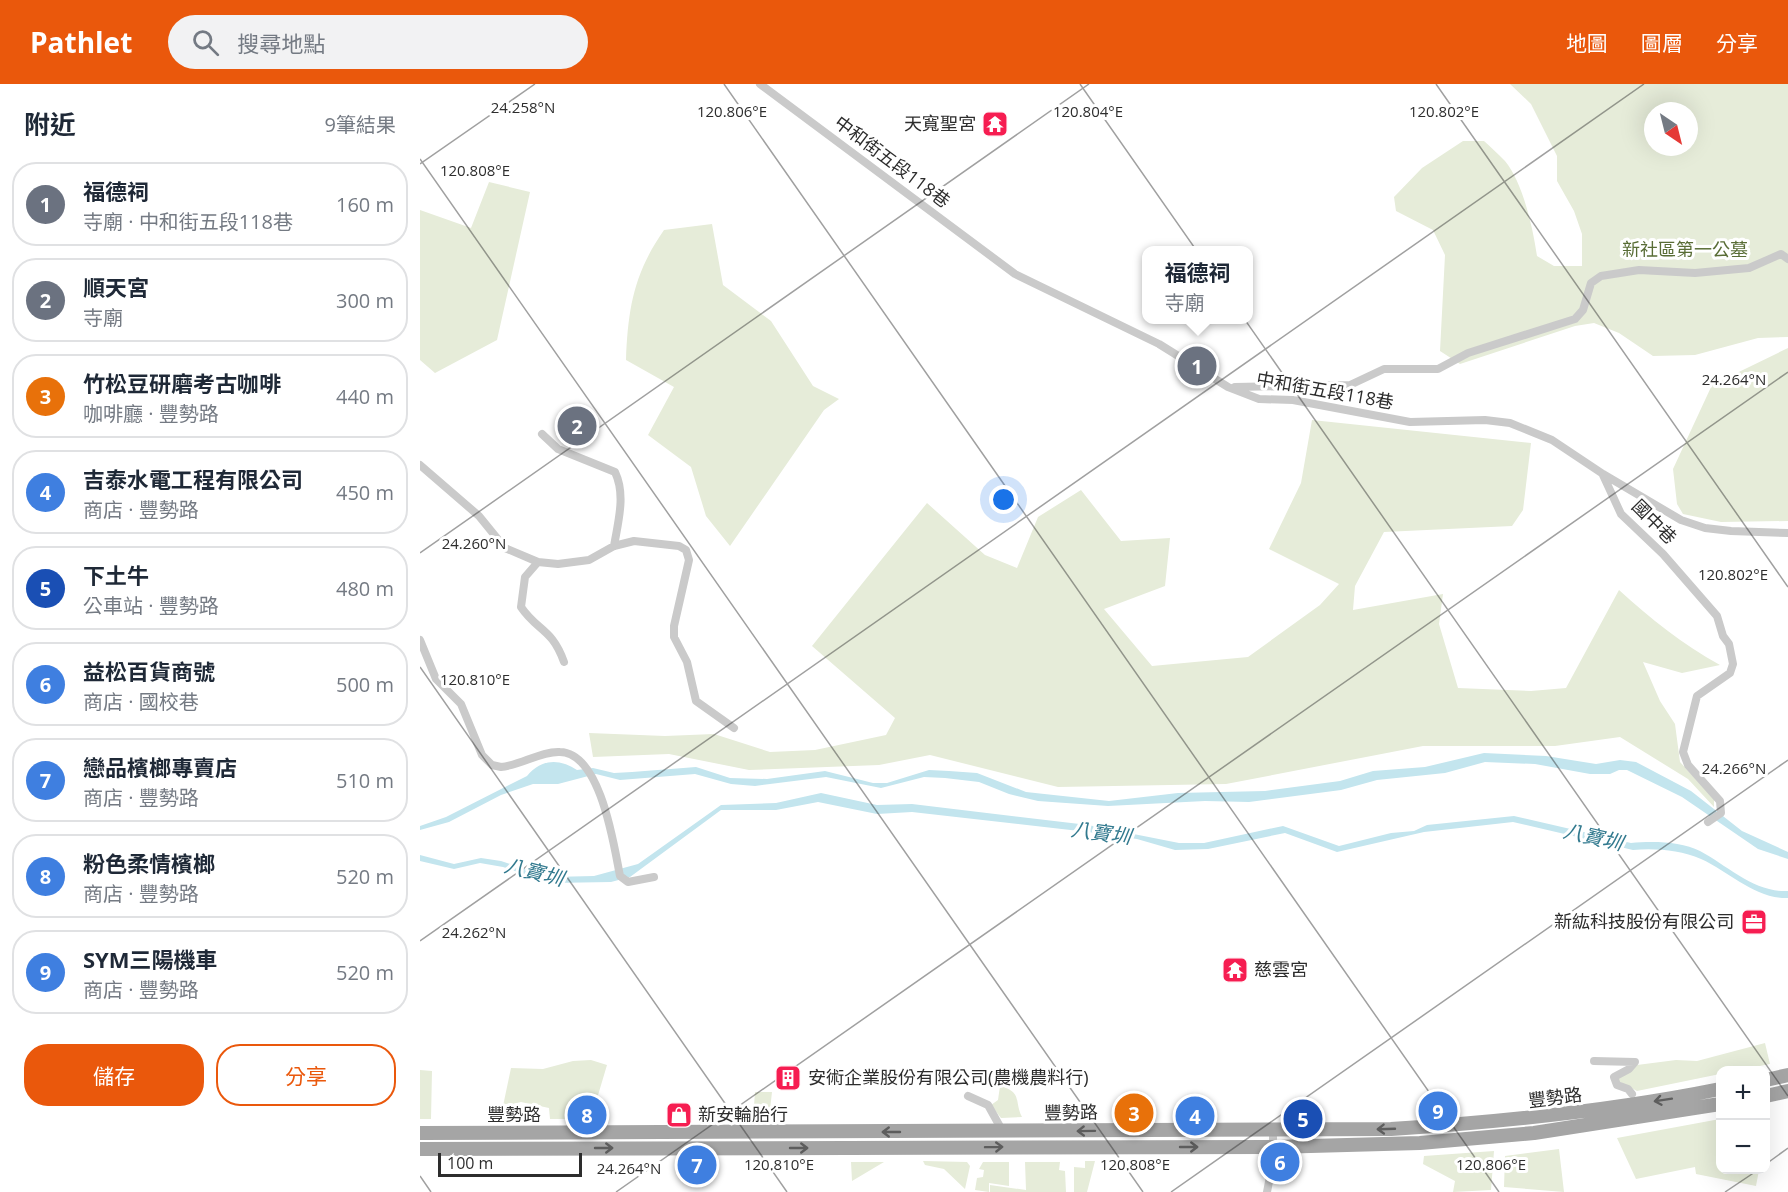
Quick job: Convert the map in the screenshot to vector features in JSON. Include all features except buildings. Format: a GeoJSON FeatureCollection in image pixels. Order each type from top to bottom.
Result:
{"type":"FeatureCollection","features":[{"type":"Feature","properties":{"kind":"main road"},"geometry":{"type":"LineString","coordinates":[[1770,1079],[1788,1075]]}},
{"type":"Feature","properties":{"kind":"main road","name":"豐勢路"},"geometry":{"type":"LineString","coordinates":[[420,1133],[1391,1129],[1532,1119],[1601,1110],[1716,1090]]}},
{"type":"Feature","properties":{"kind":"main road"},"geometry":{"type":"LineString","coordinates":[[1770,1095],[1788,1091]]}},
{"type":"Feature","properties":{"kind":"main road","name":"豐勢路"},"geometry":{"type":"LineString","coordinates":[[420,1149],[1274,1147],[1420,1143],[1534,1133],[1716,1105]]}},
{"type":"Feature","properties":{"kind":"street","name":"中和街五段118巷"},"geometry":{"type":"LineString","coordinates":[[760,84],[1015,274],[1159,344],[1228,387],[1259,399],[1293,400],[1410,422],[1485,420],[1510,423],[1552,440],[1603,474],[1689,523],[1731,531],[1788,532]]}},
{"type":"Feature","properties":{"kind":"street"},"geometry":{"type":"LineString","coordinates":[[1228,387],[1350,385],[1384,369],[1438,369],[1468,353],[1575,320],[1583,309],[1591,283],[1601,276],[1639,270],[1695,273],[1749,268],[1781,254],[1788,259]]}},
{"type":"Feature","properties":{"kind":"street"},"geometry":{"type":"LineString","coordinates":[[542,434],[558,449],[615,472],[620,482],[621,499],[614,546]]}},
{"type":"Feature","properties":{"kind":"street"},"geometry":{"type":"LineString","coordinates":[[420,465],[479,516],[505,548],[538,562],[558,564],[589,560],[614,546],[634,541],[679,546],[690,556],[674,626],[674,638],[687,662],[696,701],[734,728]]}},
{"type":"Feature","properties":{"kind":"street","name":"國中巷"},"geometry":{"type":"LineString","coordinates":[[1603,474],[1615,505],[1625,519],[1663,554],[1717,616],[1732,653],[1733,664],[1730,673],[1697,696],[1683,752],[1688,765],[1720,801],[1721,813],[1708,822]]}},
{"type":"Feature","properties":{"kind":"street"},"geometry":{"type":"LineString","coordinates":[[538,562],[525,576],[521,607],[526,615],[546,629],[564,662]]}},
{"type":"Feature","properties":{"kind":"street"},"geometry":{"type":"LineString","coordinates":[[420,640],[436,679],[461,704],[482,755],[492,765],[501,767],[559,751],[575,757],[593,778],[605,806],[620,876],[628,882],[654,877]]}},
{"type":"Feature","properties":{"kind":"street"},"geometry":{"type":"LineString","coordinates":[[1594,1061],[1635,1062],[1629,1069],[1614,1077],[1617,1085],[1628,1089],[1632,1094]]}},
{"type":"Feature","properties":{"kind":"street"},"geometry":{"type":"LineString","coordinates":[[968,1096],[988,1105],[1004,1132]]}},
{"type":"Feature","properties":{"kind":"street"},"geometry":{"type":"LineString","coordinates":[[1267,1192],[1274,1147],[1273,1131]]}},
{"type":"Feature","properties":{"kind":"green space","name":"新社區第一公墓"},"geometry":{"type":"Polygon","coordinates":[[[1510,84],[1788,84],[1788,337],[1758,338],[1695,355],[1653,356],[1619,333],[1594,323],[1575,326],[1460,364],[1440,351],[1445,255],[1433,230],[1396,211],[1394,197],[1422,168],[1463,141],[1484,141],[1505,161],[1517,181],[1533,232],[1537,256],[1554,266],[1582,266],[1582,234],[1574,211],[1557,181],[1557,156],[1531,104],[1510,84]]]}},
{"type":"Feature","properties":{"kind":"green space"},"geometry":{"type":"Polygon","coordinates":[[[489,182],[530,192],[497,340],[435,373],[420,360],[420,210],[471,228],[489,182]]]}},
{"type":"Feature","properties":{"kind":"green space"},"geometry":{"type":"Polygon","coordinates":[[[712,224],[723,285],[771,321],[813,386],[839,399],[824,410],[730,546],[706,516],[691,467],[648,435],[674,387],[626,360],[634,292],[646,261],[664,230],[712,224]]]}},
{"type":"Feature","properties":{"kind":"green space"},"geometry":{"type":"Polygon","coordinates":[[[1788,348],[1788,521],[1721,522],[1683,514],[1677,504],[1673,469],[1712,385],[1788,348]]]}},
{"type":"Feature","properties":{"kind":"green space"},"geometry":{"type":"Polygon","coordinates":[[[1312,420],[1531,443],[1523,510],[1512,526],[1384,532],[1355,586],[1353,610],[1443,594],[1439,624],[1458,688],[1531,691],[1566,688],[1619,590],[1667,630],[1720,665],[1682,673],[1643,662],[1660,701],[1675,724],[1680,762],[1714,799],[1714,807],[1688,779],[1620,737],[1555,746],[1423,746],[1226,784],[1058,787],[930,755],[879,765],[749,770],[669,754],[593,757],[589,733],[665,736],[714,734],[770,752],[815,750],[886,735],[895,718],[812,646],[927,503],[985,555],[1017,568],[1038,517],[1081,490],[1121,541],[1170,538],[1165,586],[1104,609],[1152,666],[1248,657],[1320,605],[1339,584],[1269,549],[1301,483],[1312,420]]]}},
{"type":"Feature","properties":{"kind":"green space"},"geometry":{"type":"Polygon","coordinates":[[[1765,1043],[1770,1064],[1716,1066],[1716,1075],[1637,1091],[1618,1081],[1618,1078],[1637,1065],[1676,1060],[1697,1061],[1765,1043]]]}},
{"type":"Feature","properties":{"kind":"green space"},"geometry":{"type":"Polygon","coordinates":[[[591,1060],[607,1065],[593,1112],[582,1110],[581,1119],[550,1119],[549,1108],[521,1102],[503,1106],[511,1068],[543,1069],[573,1061],[591,1060]]]}},
{"type":"Feature","properties":{"kind":"green space"},"geometry":{"type":"Polygon","coordinates":[[[420,1070],[432,1071],[431,1119],[420,1119],[420,1070]]]}},
{"type":"Feature","properties":{"kind":"green space"},"geometry":{"type":"Polygon","coordinates":[[[1000,1086],[1015,1094],[1022,1117],[1001,1118],[991,1105],[998,1100],[1000,1086]]]}},
{"type":"Feature","properties":{"kind":"green space"},"geometry":{"type":"Polygon","coordinates":[[[755,1092],[772,1092],[769,1119],[753,1119],[755,1092]]]}},
{"type":"Feature","properties":{"kind":"green space"},"geometry":{"type":"Polygon","coordinates":[[[1716,1120],[1716,1174],[1758,1174],[1756,1186],[1696,1174],[1695,1167],[1636,1179],[1617,1138],[1716,1120]]]}},
{"type":"Feature","properties":{"kind":"green space"},"geometry":{"type":"Polygon","coordinates":[[[1559,1149],[1564,1192],[1504,1187],[1505,1156],[1559,1149]]]}},
{"type":"Feature","properties":{"kind":"green space"},"geometry":{"type":"Polygon","coordinates":[[[1494,1151],[1491,1190],[1453,1192],[1455,1181],[1423,1164],[1424,1156],[1494,1151]]]}},
{"type":"Feature","properties":{"kind":"green space"},"geometry":{"type":"Polygon","coordinates":[[[923,1161],[967,1162],[970,1166],[965,1189],[944,1169],[925,1165],[923,1161]]]}},
{"type":"Feature","properties":{"kind":"green space"},"geometry":{"type":"Polygon","coordinates":[[[1085,1161],[1095,1161],[1087,1192],[1074,1192],[1074,1167],[1085,1168],[1085,1161]]]}},
{"type":"Feature","properties":{"kind":"green space"},"geometry":{"type":"Polygon","coordinates":[[[851,1162],[884,1162],[852,1181],[851,1162]]]}},
{"type":"Feature","properties":{"kind":"green space"},"geometry":{"type":"Polygon","coordinates":[[[983,1162],[1009,1162],[1009,1186],[989,1183],[989,1192],[975,1190],[977,1178],[983,1177],[984,1170],[979,1169],[983,1162]]]}},
{"type":"Feature","properties":{"kind":"green space"},"geometry":{"type":"Polygon","coordinates":[[[1025,1162],[1060,1162],[1059,1170],[1065,1171],[1066,1192],[990,1192],[990,1185],[1026,1190],[1025,1162]]]}},
{"type":"Feature","properties":{"kind":"water","name":"八寶圳"},"geometry":{"type":"Polygon","coordinates":[[[1484,753],[1546,756],[1596,764],[1620,760],[1636,762],[1691,791],[1742,831],[1788,852],[1788,859],[1758,849],[1682,797],[1627,770],[1619,770],[1610,774],[1590,774],[1535,764],[1485,762],[1445,773],[1377,780],[1341,790],[1249,802],[1205,801],[1108,806],[1038,801],[1009,794],[979,782],[945,778],[924,777],[881,788],[826,777],[755,786],[731,784],[695,774],[620,780],[596,774],[558,784],[533,784],[501,795],[449,822],[420,830],[420,826],[446,817],[527,776],[538,766],[550,762],[564,763],[577,770],[593,768],[614,773],[696,767],[730,778],[767,779],[825,771],[873,783],[887,783],[929,770],[949,771],[977,773],[1026,792],[1109,801],[1178,793],[1265,791],[1340,781],[1373,771],[1425,767],[1484,753]]]}},
{"type":"Feature","properties":{"kind":"water","name":"八寶圳"},"geometry":{"type":"Polygon","coordinates":[[[821,793],[877,805],[912,804],[1088,825],[1179,843],[1204,843],[1283,826],[1339,846],[1391,833],[1414,831],[1427,825],[1514,816],[1631,843],[1666,842],[1684,845],[1700,851],[1764,888],[1788,891],[1788,898],[1754,890],[1712,864],[1685,854],[1659,850],[1633,850],[1513,822],[1424,832],[1337,852],[1285,833],[1208,849],[1175,850],[1137,839],[1088,832],[912,812],[877,814],[818,802],[776,810],[721,810],[630,877],[611,882],[552,883],[503,867],[480,863],[454,869],[420,861],[420,855],[454,864],[481,858],[501,861],[551,877],[594,876],[638,864],[721,805],[776,803],[821,793]]]}},
{"type":"Feature","properties":{"kind":"place","name":"天寬聖宮"},"geometry":{"type":"Point","coordinates":[995,124]}},
{"type":"Feature","properties":{"kind":"place","name":"福德祠"},"geometry":{"type":"Point","coordinates":[1197,366]}},
{"type":"Feature","properties":{"kind":"place","name":"順天宮"},"geometry":{"type":"Point","coordinates":[577,426]}},
{"type":"Feature","properties":{"kind":"place","name":"新紘科技股份有限公司"},"geometry":{"type":"Point","coordinates":[1754,922]}},
{"type":"Feature","properties":{"kind":"place","name":"慈雲宮"},"geometry":{"type":"Point","coordinates":[1235,970]}},
{"type":"Feature","properties":{"kind":"place","name":"安術企業股份有限公司(農機農料行)"},"geometry":{"type":"Point","coordinates":[788,1078]}},
{"type":"Feature","properties":{"kind":"place","name":"SYM三陽機車"},"geometry":{"type":"Point","coordinates":[1438,1111]}},
{"type":"Feature","properties":{"kind":"place","name":"竹松豆研磨考古咖啡"},"geometry":{"type":"Point","coordinates":[1134,1113]}},
{"type":"Feature","properties":{"kind":"place","name":"粉色柔情檳榔"},"geometry":{"type":"Point","coordinates":[587,1115]}},
{"type":"Feature","properties":{"kind":"place","name":"新安輪胎行"},"geometry":{"type":"Point","coordinates":[679,1115]}},
{"type":"Feature","properties":{"kind":"place","name":"吉泰水電工程有限公司"},"geometry":{"type":"Point","coordinates":[1195,1116]}},
{"type":"Feature","properties":{"kind":"place","name":"下土牛"},"geometry":{"type":"Point","coordinates":[1303,1119]}},
{"type":"Feature","properties":{"kind":"place","name":"益松百貨商號"},"geometry":{"type":"Point","coordinates":[1280,1162]}},
{"type":"Feature","properties":{"kind":"place","name":"戀品檳榔專賣店"},"geometry":{"type":"Point","coordinates":[697,1165]}}]}
